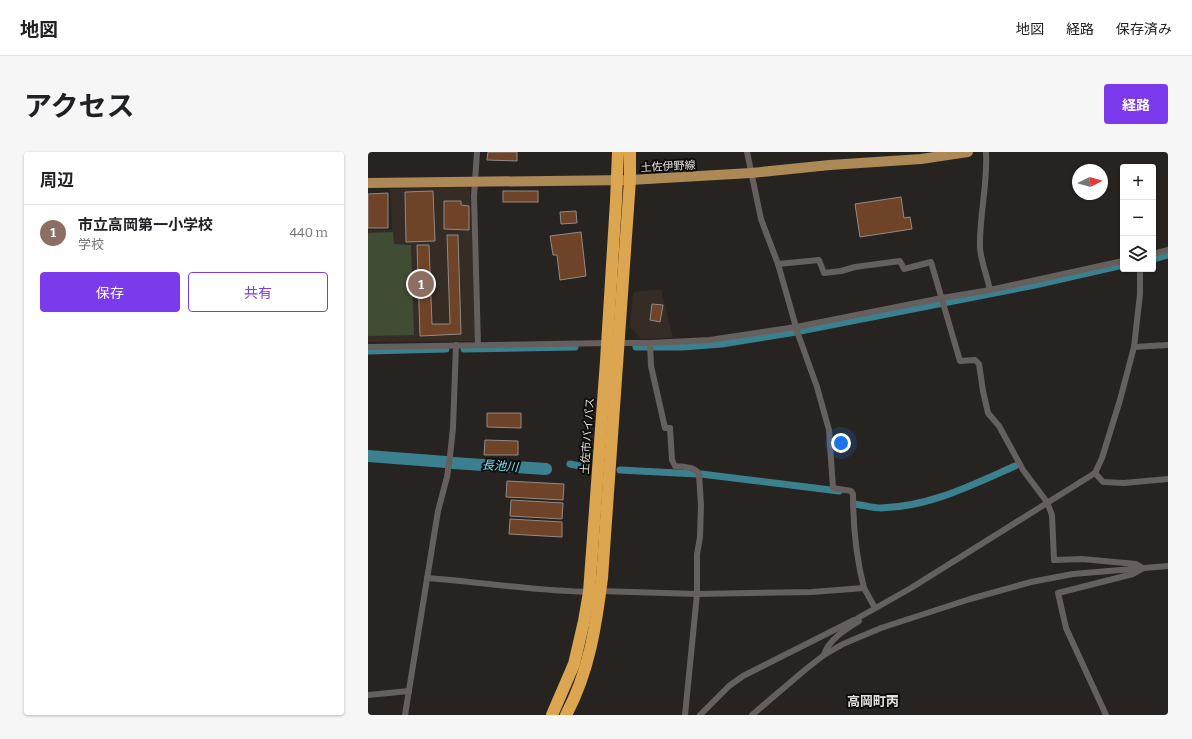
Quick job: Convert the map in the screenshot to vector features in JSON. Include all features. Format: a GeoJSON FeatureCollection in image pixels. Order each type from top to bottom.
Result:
{"type":"FeatureCollection","features":[{"type":"Feature","properties":{"kind":"highway","name":"土佐市バイパス"},"geometry":{"type":"LineString","coordinates":[[566,715],[573,701],[586,665],[596,622],[595,591],[612,343],[618,152]]}},
{"type":"Feature","properties":{"kind":"highway","name":"土佐市バイパス"},"geometry":{"type":"LineString","coordinates":[[612,343],[630,180],[630,152]]}},
{"type":"Feature","properties":{"kind":"highway","name":"土佐市バイパス"},"geometry":{"type":"LineString","coordinates":[[552,715],[574,664],[584,620],[595,591]]}},
{"type":"Feature","properties":{"kind":"main road","name":"土佐伊野線"},"geometry":{"type":"LineString","coordinates":[[368,182],[630,180],[751,173],[830,165],[921,159],[968,152]]}},
{"type":"Feature","properties":{"kind":"street"},"geometry":{"type":"LineString","coordinates":[[477,152],[474,196],[478,345]]}},
{"type":"Feature","properties":{"kind":"street"},"geometry":{"type":"LineString","coordinates":[[748,152],[760,220],[778,264],[796,330],[817,387],[829,430],[833,488],[851,491],[855,549],[864,588],[876,608]]}},
{"type":"Feature","properties":{"kind":"street"},"geometry":{"type":"LineString","coordinates":[[986,152],[986,172],[980,248],[990,290]]}},
{"type":"Feature","properties":{"kind":"street"},"geometry":{"type":"LineString","coordinates":[[1156,253],[1168,250]]}},
{"type":"Feature","properties":{"kind":"street"},"geometry":{"type":"LineString","coordinates":[[778,264],[819,260],[824,273],[900,261],[904,268],[931,262],[960,361],[975,360],[979,364],[988,413],[999,426],[1023,470],[1047,502],[1052,516],[1054,560],[1082,559],[1136,564],[1143,568]]}},
{"type":"Feature","properties":{"kind":"street"},"geometry":{"type":"LineString","coordinates":[[368,347],[612,343],[650,347],[796,330],[942,301],[1120,262]]}},
{"type":"Feature","properties":{"kind":"street"},"geometry":{"type":"LineString","coordinates":[[700,715],[729,686],[743,676],[828,631],[858,618],[876,608],[1095,473],[1102,458],[1118,408],[1134,346],[1140,294],[1140,272]]}},
{"type":"Feature","properties":{"kind":"street"},"geometry":{"type":"LineString","coordinates":[[405,715],[438,511],[447,477],[450,456],[453,428],[456,345]]}},
{"type":"Feature","properties":{"kind":"street"},"geometry":{"type":"LineString","coordinates":[[1134,346],[1168,345]]}},
{"type":"Feature","properties":{"kind":"street"},"geometry":{"type":"LineString","coordinates":[[650,347],[651,366],[665,428],[670,428],[672,460],[675,466],[692,468],[699,474],[701,505],[700,537],[697,554],[697,594],[685,715]]}},
{"type":"Feature","properties":{"kind":"street"},"geometry":{"type":"LineString","coordinates":[[1095,473],[1104,482],[1124,483],[1168,479]]}},
{"type":"Feature","properties":{"kind":"street"},"geometry":{"type":"LineString","coordinates":[[752,715],[824,655],[844,644],[881,628],[970,599],[1032,582],[1073,574],[1168,566]]}},
{"type":"Feature","properties":{"kind":"street"},"geometry":{"type":"LineString","coordinates":[[1106,715],[1066,628],[1058,593],[1134,574],[1143,568]]}},
{"type":"Feature","properties":{"kind":"street"},"geometry":{"type":"LineString","coordinates":[[427,578],[543,590],[697,594],[812,592],[864,588]]}},
{"type":"Feature","properties":{"kind":"street"},"geometry":{"type":"LineString","coordinates":[[824,655],[825,650],[843,630],[859,620],[858,618]]}},
{"type":"Feature","properties":{"kind":"street"},"geometry":{"type":"LineString","coordinates":[[368,695],[409,691]]}},
{"type":"Feature","properties":{"kind":"shaded area"},"geometry":{"type":"Polygon","coordinates":[[[468,187],[470,190],[476,339],[474,341],[368,342],[368,230],[392,230],[390,189],[468,187]]]}},
{"type":"Feature","properties":{"kind":"shaded area"},"geometry":{"type":"Polygon","coordinates":[[[661,289],[673,338],[641,339],[630,327],[633,292],[661,289]]]}},
{"type":"Feature","properties":{"kind":"green space"},"geometry":{"type":"Polygon","coordinates":[[[393,232],[394,244],[411,245],[414,335],[368,336],[368,233],[393,232]]]}},
{"type":"Feature","properties":{"kind":"building"},"geometry":{"type":"Polygon","coordinates":[[[488,152],[517,152],[517,161],[487,160],[488,152]]]}},
{"type":"Feature","properties":{"kind":"building"},"geometry":{"type":"Polygon","coordinates":[[[433,191],[435,241],[406,242],[405,192],[433,191]]]}},
{"type":"Feature","properties":{"kind":"building"},"geometry":{"type":"Polygon","coordinates":[[[503,191],[538,191],[538,202],[503,202],[503,191]]]}},
{"type":"Feature","properties":{"kind":"building"},"geometry":{"type":"Polygon","coordinates":[[[388,193],[388,228],[368,228],[368,194],[388,193]]]}},
{"type":"Feature","properties":{"kind":"building"},"geometry":{"type":"Polygon","coordinates":[[[901,197],[904,218],[910,217],[912,229],[860,237],[855,204],[901,197]]]}},
{"type":"Feature","properties":{"kind":"building"},"geometry":{"type":"Polygon","coordinates":[[[444,201],[461,201],[461,205],[469,206],[469,230],[444,229],[444,201]]]}},
{"type":"Feature","properties":{"kind":"building"},"geometry":{"type":"Polygon","coordinates":[[[576,211],[577,223],[561,224],[560,212],[576,211]]]}},
{"type":"Feature","properties":{"kind":"building"},"geometry":{"type":"Polygon","coordinates":[[[581,232],[586,276],[560,280],[557,255],[553,255],[550,236],[581,232]]]}},
{"type":"Feature","properties":{"kind":"building"},"geometry":{"type":"Polygon","coordinates":[[[447,235],[458,235],[461,334],[420,336],[417,245],[429,245],[432,324],[450,324],[447,235]]]}},
{"type":"Feature","properties":{"kind":"building"},"geometry":{"type":"Polygon","coordinates":[[[652,304],[663,305],[660,322],[650,320],[652,304]]]}},
{"type":"Feature","properties":{"kind":"building"},"geometry":{"type":"Polygon","coordinates":[[[487,413],[521,413],[521,428],[487,427],[487,413]]]}},
{"type":"Feature","properties":{"kind":"building"},"geometry":{"type":"Polygon","coordinates":[[[485,440],[518,441],[518,455],[484,455],[485,440]]]}},
{"type":"Feature","properties":{"kind":"building"},"geometry":{"type":"Polygon","coordinates":[[[507,481],[564,484],[563,500],[506,497],[507,481]]]}},
{"type":"Feature","properties":{"kind":"building"},"geometry":{"type":"Polygon","coordinates":[[[511,500],[563,503],[562,519],[510,516],[511,500]]]}},
{"type":"Feature","properties":{"kind":"building"},"geometry":{"type":"Polygon","coordinates":[[[510,519],[562,522],[562,537],[509,534],[510,519]]]}},
{"type":"Feature","properties":{"kind":"waterway"},"geometry":{"type":"LineString","coordinates":[[1156,258],[1168,255]]}},
{"type":"Feature","properties":{"kind":"waterway"},"geometry":{"type":"LineString","coordinates":[[636,347],[682,347],[722,344],[790,333],[1035,285],[1120,266]]}},
{"type":"Feature","properties":{"kind":"waterway"},"geometry":{"type":"LineString","coordinates":[[464,349],[575,347]]}},
{"type":"Feature","properties":{"kind":"waterway"},"geometry":{"type":"LineString","coordinates":[[368,351],[446,349]]}},
{"type":"Feature","properties":{"kind":"waterway","name":"長池川"},"geometry":{"type":"LineString","coordinates":[[368,456],[446,462]]}},
{"type":"Feature","properties":{"kind":"waterway","name":"長池川"},"geometry":{"type":"LineString","coordinates":[[453,463],[546,469]]}},
{"type":"Feature","properties":{"kind":"waterway"},"geometry":{"type":"LineString","coordinates":[[570,464],[585,467]]}},
{"type":"Feature","properties":{"kind":"waterway"},"geometry":{"type":"LineString","coordinates":[[854,504],[875,508],[899,507],[916,504],[950,494],[1015,466]]}},
{"type":"Feature","properties":{"kind":"waterway"},"geometry":{"type":"LineString","coordinates":[[620,470],[697,474]]}},
{"type":"Feature","properties":{"kind":"waterway"},"geometry":{"type":"LineString","coordinates":[[701,474],[839,491]]}},
{"type":"Feature","properties":{"kind":"place","name":"市立高岡第一小学校"},"geometry":{"type":"Point","coordinates":[421,284]}},
{"type":"Feature","properties":{"kind":"district","name":"高岡町丙"},"geometry":{"type":"Point","coordinates":[873,701]}}]}
